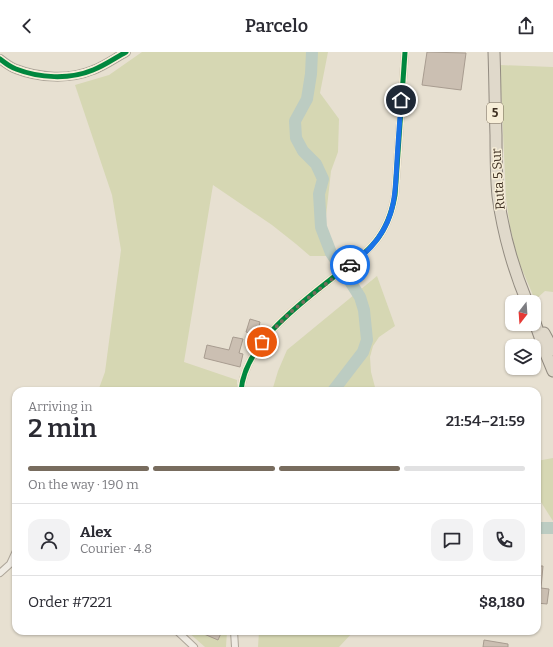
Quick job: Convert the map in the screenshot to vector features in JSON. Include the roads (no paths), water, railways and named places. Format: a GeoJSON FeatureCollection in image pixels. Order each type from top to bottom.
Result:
{"type":"FeatureCollection","features":[{"type":"Feature","properties":{"kind":"highway","name":"Ruta 5 Sur"},"geometry":{"type":"LineString","coordinates":[[494,52],[496,174],[498,196],[502,222],[510,253],[524,295]]}},
{"type":"Feature","properties":{"kind":"highway"},"geometry":{"type":"LineString","coordinates":[[541,328],[553,350]]}},
{"type":"Feature","properties":{"kind":"highway"},"geometry":{"type":"LineString","coordinates":[[538,331],[553,371]]}},
{"type":"Feature","properties":{"kind":"street"},"geometry":{"type":"LineString","coordinates":[[0,59],[15,68],[35,75],[67,76],[93,70],[126,52]]}},
{"type":"Feature","properties":{"kind":"street"},"geometry":{"type":"LineString","coordinates":[[241,387],[242,380],[248,365],[257,349],[267,336],[293,310],[347,266],[363,255],[376,241],[384,228],[390,214],[395,195],[405,52]]}},
{"type":"Feature","properties":{"kind":"street"},"geometry":{"type":"LineString","coordinates":[[0,573],[10,564],[12,560]]}},
{"type":"Feature","properties":{"kind":"street"},"geometry":{"type":"LineString","coordinates":[[181,635],[194,647]]}},
{"type":"Feature","properties":{"kind":"street"},"geometry":{"type":"LineString","coordinates":[[234,635],[234,647]]}},
{"type":"Feature","properties":{"kind":"waterway"},"geometry":{"type":"LineString","coordinates":[[312,52],[311,74],[307,99],[295,121],[296,138],[303,151],[316,164],[323,179],[319,194],[321,227],[331,253],[339,265]]}},
{"type":"Feature","properties":{"kind":"waterway"},"geometry":{"type":"LineString","coordinates":[[336,387],[363,352],[367,340],[364,310],[360,297],[346,275]]}},
{"type":"Feature","properties":{"kind":"waterway"},"geometry":{"type":"LineString","coordinates":[[541,528],[553,528]]}}]}
